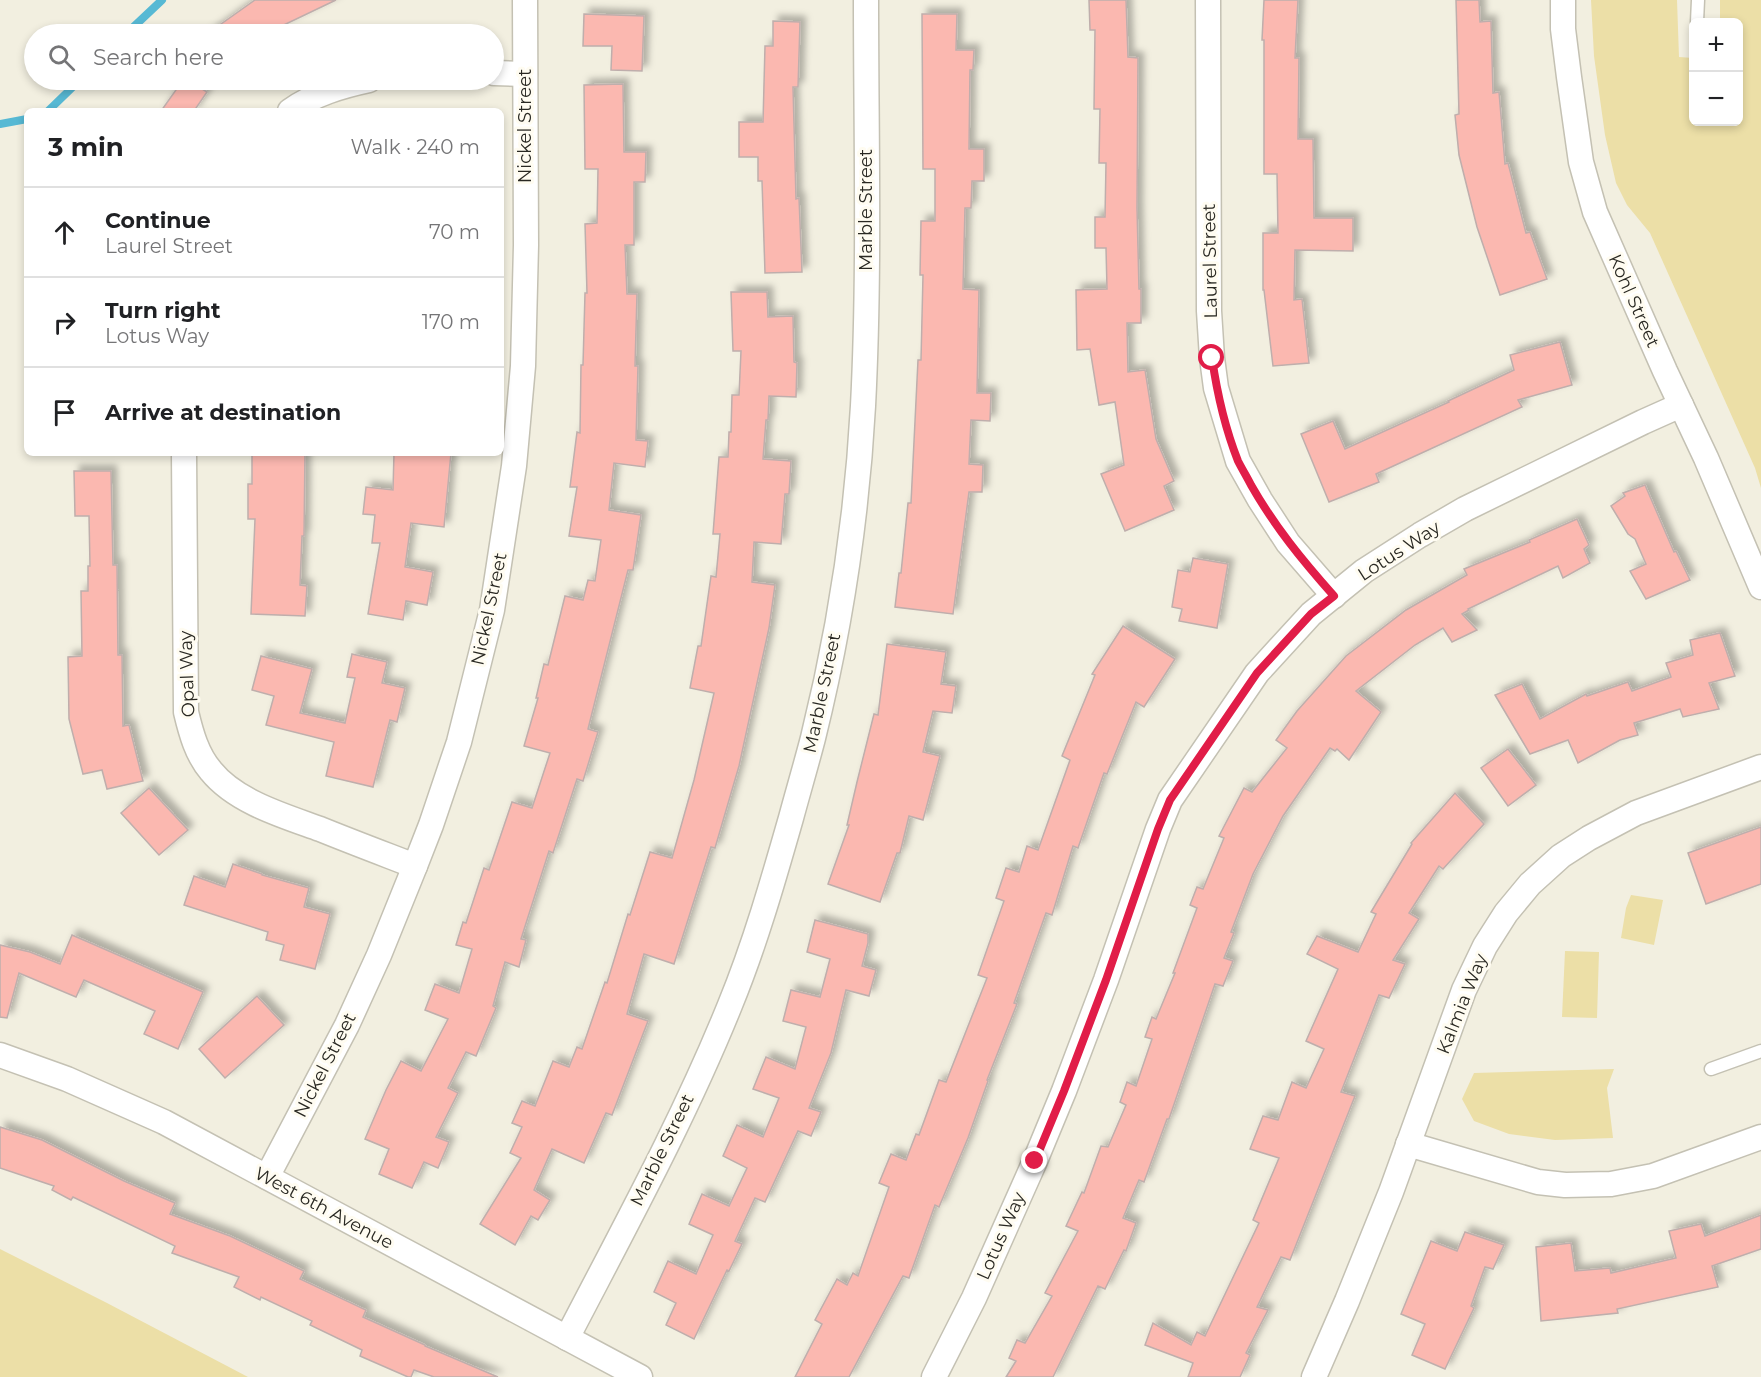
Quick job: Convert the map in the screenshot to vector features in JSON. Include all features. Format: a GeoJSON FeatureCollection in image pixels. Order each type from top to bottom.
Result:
{"type":"FeatureCollection","features":[{"type":"Feature","properties":{"kind":"street","name":"Nickel Street"},"geometry":{"type":"LineString","coordinates":[[267,1177],[346,1025],[379,955],[415,866],[459,741],[492,610],[514,466],[523,366],[526,245],[525,0]]}},
{"type":"Feature","properties":{"kind":"street","name":"Marble Street"},"geometry":{"type":"LineString","coordinates":[[567,1338],[670,1137],[730,1005],[776,870],[813,738],[831,659],[857,484],[863,406],[866,305],[866,0]]}},
{"type":"Feature","properties":{"kind":"street","name":"Laurel Street"},"geometry":{"type":"LineString","coordinates":[[1208,0],[1209,311],[1216,388],[1238,461],[1260,500],[1288,543],[1334,596]]}},
{"type":"Feature","properties":{"kind":"street","name":"Kohl Street"},"geometry":{"type":"LineString","coordinates":[[1563,0],[1566,58],[1581,162],[1595,212],[1706,458],[1761,587]]}},
{"type":"Feature","properties":{"kind":"street"},"geometry":{"type":"LineString","coordinates":[[504,73],[525,74]]}},
{"type":"Feature","properties":{"kind":"street"},"geometry":{"type":"LineString","coordinates":[[295,108],[332,90]]}},
{"type":"Feature","properties":{"kind":"street","name":"Lotus Way"},"geometry":{"type":"LineString","coordinates":[[934,1377],[978,1287],[1064,1091],[1170,800],[1257,673],[1311,614],[1364,571],[1420,535],[1465,509],[1681,405]]}},
{"type":"Feature","properties":{"kind":"street","name":"Opal Way"},"geometry":{"type":"LineString","coordinates":[[184,456],[186,712],[190,733],[204,762],[213,774],[241,797],[415,866]]}},
{"type":"Feature","properties":{"kind":"street","name":"Kalmia Way"},"geometry":{"type":"LineString","coordinates":[[1314,1377],[1347,1301],[1408,1144],[1464,990],[1485,946],[1506,913],[1530,884],[1561,856],[1589,838],[1636,813],[1761,767]]}},
{"type":"Feature","properties":{"kind":"street","name":"West 6th Avenue"},"geometry":{"type":"LineString","coordinates":[[0,1055],[67,1079],[164,1122],[640,1377]]}},
{"type":"Feature","properties":{"kind":"street"},"geometry":{"type":"LineString","coordinates":[[1408,1144],[1538,1182],[1565,1185],[1611,1184],[1653,1176],[1761,1137]]}},
{"type":"Feature","properties":{"kind":"lane"},"geometry":{"type":"LineString","coordinates":[[1697,18],[1698,0]]}},
{"type":"Feature","properties":{"kind":"lane"},"geometry":{"type":"LineString","coordinates":[[1711,1069],[1761,1051]]}},
{"type":"Feature","properties":{"kind":"shaded area"},"geometry":{"type":"Polygon","coordinates":[[[1591,0],[1677,0],[1679,57],[1689,58],[1689,126],[1743,126],[1743,18],[1720,18],[1720,0],[1761,0],[1761,488],[1755,468],[1650,233],[1627,205],[1616,183],[1605,135],[1594,56],[1591,0]]]}},
{"type":"Feature","properties":{"kind":"shaded area"},"geometry":{"type":"Polygon","coordinates":[[[1631,895],[1663,900],[1654,945],[1621,938],[1626,908],[1631,895]]]}},
{"type":"Feature","properties":{"kind":"shaded area"},"geometry":{"type":"Polygon","coordinates":[[[1565,951],[1599,952],[1597,1018],[1562,1017],[1565,951]]]}},
{"type":"Feature","properties":{"kind":"shaded area"},"geometry":{"type":"Polygon","coordinates":[[[1614,1069],[1607,1088],[1613,1138],[1555,1140],[1509,1134],[1474,1121],[1462,1099],[1474,1073],[1614,1069]]]}},
{"type":"Feature","properties":{"kind":"shaded area"},"geometry":{"type":"Polygon","coordinates":[[[0,1249],[107,1303],[248,1377],[0,1377],[0,1249]]]}},
{"type":"Feature","properties":{"kind":"building"},"geometry":{"type":"Polygon","coordinates":[[[255,0],[336,0],[286,24],[221,24],[255,0]]]}},
{"type":"Feature","properties":{"kind":"building"},"geometry":{"type":"Polygon","coordinates":[[[1089,0],[1126,0],[1128,57],[1138,58],[1137,208],[1141,323],[1127,323],[1128,372],[1145,370],[1156,439],[1174,481],[1164,486],[1174,510],[1125,531],[1101,474],[1124,465],[1115,402],[1099,405],[1090,349],[1077,350],[1076,290],[1107,289],[1106,248],[1095,248],[1095,217],[1105,217],[1106,163],[1099,163],[1100,109],[1094,109],[1095,30],[1090,30],[1089,0]]]}},
{"type":"Feature","properties":{"kind":"building"},"geometry":{"type":"Polygon","coordinates":[[[1264,0],[1298,0],[1295,58],[1299,58],[1298,139],[1313,139],[1314,218],[1353,218],[1353,251],[1295,250],[1294,300],[1302,299],[1309,363],[1273,366],[1263,290],[1263,233],[1278,233],[1277,174],[1264,174],[1264,40],[1262,40],[1264,0]]]}},
{"type":"Feature","properties":{"kind":"building"},"geometry":{"type":"Polygon","coordinates":[[[1456,0],[1479,0],[1480,22],[1491,21],[1493,93],[1499,92],[1505,164],[1508,163],[1526,233],[1530,232],[1547,279],[1500,295],[1477,227],[1459,155],[1455,115],[1459,114],[1456,0]]]}},
{"type":"Feature","properties":{"kind":"building"},"geometry":{"type":"Polygon","coordinates":[[[584,14],[644,16],[642,71],[611,70],[612,46],[583,46],[584,14]]]}},
{"type":"Feature","properties":{"kind":"building"},"geometry":{"type":"Polygon","coordinates":[[[922,14],[957,14],[956,50],[974,50],[973,70],[970,70],[969,149],[984,149],[984,181],[972,181],[971,208],[965,208],[963,289],[979,290],[977,393],[991,393],[990,421],[971,420],[969,464],[983,465],[982,492],[969,492],[953,614],[895,607],[908,503],[911,503],[918,360],[921,360],[923,275],[920,275],[921,221],[935,221],[935,169],[923,169],[922,14]]]}},
{"type":"Feature","properties":{"kind":"building"},"geometry":{"type":"Polygon","coordinates":[[[773,21],[800,22],[798,87],[793,87],[796,199],[799,198],[802,272],[765,273],[762,181],[758,181],[758,157],[739,157],[739,122],[763,122],[765,46],[773,46],[773,21]]]}},
{"type":"Feature","properties":{"kind":"building"},"geometry":{"type":"Polygon","coordinates":[[[623,84],[624,152],[646,152],[645,182],[634,182],[634,245],[625,245],[627,294],[637,294],[636,440],[648,441],[645,467],[614,463],[609,510],[641,515],[633,570],[628,570],[588,729],[598,732],[583,781],[577,779],[553,853],[549,851],[521,939],[526,940],[519,967],[505,962],[493,1006],[496,1008],[476,1056],[466,1052],[448,1088],[458,1093],[436,1137],[449,1142],[438,1168],[424,1162],[412,1188],[379,1174],[389,1149],[365,1139],[401,1061],[421,1071],[448,1019],[425,1010],[435,984],[459,993],[472,949],[456,945],[463,922],[466,923],[484,868],[489,870],[512,802],[532,808],[550,753],[524,746],[538,698],[536,698],[544,664],[548,665],[565,596],[583,600],[588,580],[595,581],[601,540],[569,536],[577,487],[570,487],[577,432],[580,433],[581,365],[583,365],[585,293],[587,293],[585,224],[597,223],[598,169],[585,169],[584,85],[623,84]]]}},
{"type":"Feature","properties":{"kind":"building"},"geometry":{"type":"Polygon","coordinates":[[[176,90],[207,92],[196,108],[163,108],[176,90]]]}},
{"type":"Feature","properties":{"kind":"building"},"geometry":{"type":"Polygon","coordinates":[[[731,292],[767,292],[768,317],[793,316],[794,362],[797,363],[796,397],[769,396],[763,459],[791,461],[789,494],[785,494],[781,544],[754,542],[752,582],[775,585],[769,628],[739,766],[715,848],[711,847],[674,964],[644,954],[627,1014],[648,1021],[612,1115],[606,1113],[584,1163],[552,1149],[534,1190],[550,1200],[538,1220],[531,1216],[515,1245],[480,1224],[521,1158],[510,1153],[522,1127],[512,1123],[522,1101],[535,1106],[553,1061],[569,1067],[577,1047],[582,1049],[605,982],[607,983],[650,852],[672,858],[694,780],[714,693],[690,688],[698,646],[701,646],[711,576],[716,577],[720,534],[713,534],[719,457],[728,457],[732,395],[739,395],[741,351],[733,351],[731,292]]]}},
{"type":"Feature","properties":{"kind":"building"},"geometry":{"type":"Polygon","coordinates":[[[1560,342],[1572,385],[1518,400],[1522,407],[1376,474],[1379,482],[1329,502],[1301,434],[1333,421],[1345,449],[1514,370],[1510,355],[1560,342]]]}},
{"type":"Feature","properties":{"kind":"building"},"geometry":{"type":"Polygon","coordinates":[[[252,456],[305,456],[304,536],[302,536],[300,585],[307,586],[305,616],[251,614],[255,519],[248,519],[248,484],[252,484],[252,456]]]}},
{"type":"Feature","properties":{"kind":"building"},"geometry":{"type":"Polygon","coordinates":[[[394,456],[451,456],[444,527],[411,523],[405,567],[433,572],[427,605],[406,601],[403,620],[368,614],[380,543],[372,543],[375,515],[363,514],[366,487],[393,490],[394,456]]]}},
{"type":"Feature","properties":{"kind":"building"},"geometry":{"type":"Polygon","coordinates":[[[74,471],[111,471],[113,565],[117,565],[118,655],[122,655],[123,726],[129,725],[143,781],[107,789],[102,770],[83,774],[69,719],[68,657],[82,656],[81,591],[88,591],[88,566],[90,566],[89,516],[75,516],[74,471]]]}},
{"type":"Feature","properties":{"kind":"building"},"geometry":{"type":"Polygon","coordinates":[[[1645,485],[1674,552],[1676,551],[1690,580],[1646,599],[1630,571],[1646,564],[1635,539],[1628,534],[1611,506],[1625,496],[1623,493],[1645,485]]]}},
{"type":"Feature","properties":{"kind":"building"},"geometry":{"type":"Polygon","coordinates":[[[1577,519],[1589,545],[1584,549],[1590,563],[1563,578],[1558,566],[1468,609],[1462,614],[1477,630],[1452,642],[1443,628],[1415,645],[1356,691],[1381,712],[1349,760],[1337,749],[1335,751],[1330,748],[1283,816],[1253,874],[1231,932],[1234,933],[1224,958],[1233,961],[1223,986],[1215,984],[1169,1119],[1167,1119],[1144,1182],[1139,1180],[1123,1218],[1136,1223],[1126,1251],[1124,1250],[1105,1289],[1098,1286],[1053,1377],[1006,1377],[1016,1361],[1009,1358],[1017,1340],[1025,1343],[1052,1296],[1045,1293],[1078,1231],[1066,1226],[1082,1192],[1084,1193],[1101,1146],[1108,1147],[1126,1105],[1120,1102],[1127,1082],[1136,1086],[1152,1039],[1145,1037],[1152,1017],[1156,1019],[1175,973],[1173,973],[1197,908],[1190,905],[1197,887],[1203,889],[1224,838],[1219,836],[1244,788],[1252,792],[1287,748],[1276,740],[1297,711],[1346,656],[1406,610],[1467,575],[1464,569],[1530,542],[1529,540],[1577,519]]]}},
{"type":"Feature","properties":{"kind":"building"},"geometry":{"type":"Polygon","coordinates":[[[1193,558],[1228,564],[1217,628],[1179,621],[1182,609],[1172,607],[1178,570],[1190,572],[1193,558]]]}},
{"type":"Feature","properties":{"kind":"building"},"geometry":{"type":"Polygon","coordinates":[[[1123,626],[1175,659],[1144,707],[1136,702],[1107,774],[1104,773],[1078,848],[1073,846],[1052,915],[1046,913],[1014,1003],[1017,1004],[987,1080],[968,1138],[939,1207],[935,1205],[909,1278],[903,1276],[849,1377],[795,1377],[822,1324],[815,1320],[837,1279],[847,1285],[853,1273],[858,1276],[889,1187],[879,1183],[891,1154],[906,1160],[916,1134],[919,1135],[939,1080],[946,1082],[987,978],[978,975],[1004,901],[996,898],[1006,868],[1019,872],[1027,846],[1038,850],[1070,760],[1062,756],[1095,675],[1092,674],[1123,626]]]}},
{"type":"Feature","properties":{"kind":"building"},"geometry":{"type":"Polygon","coordinates":[[[1720,633],[1735,676],[1709,683],[1719,709],[1683,717],[1680,709],[1634,723],[1638,735],[1620,740],[1578,763],[1568,740],[1530,754],[1495,695],[1522,684],[1540,719],[1586,694],[1587,696],[1628,682],[1632,691],[1671,677],[1666,663],[1693,655],[1690,640],[1720,633]]]}},
{"type":"Feature","properties":{"kind":"building"},"geometry":{"type":"Polygon","coordinates":[[[887,644],[946,652],[941,684],[956,686],[952,713],[933,711],[923,752],[940,756],[923,820],[909,816],[900,853],[897,853],[880,902],[828,884],[849,825],[847,825],[874,714],[878,715],[887,644]]]}},
{"type":"Feature","properties":{"kind":"building"},"geometry":{"type":"Polygon","coordinates":[[[352,654],[387,662],[382,683],[405,688],[397,722],[390,720],[373,787],[326,776],[334,742],[266,725],[274,696],[252,690],[261,656],[312,669],[300,713],[345,723],[355,678],[347,677],[352,654]]]}},
{"type":"Feature","properties":{"kind":"building"},"geometry":{"type":"Polygon","coordinates":[[[1508,749],[1536,785],[1508,806],[1481,768],[1508,749]]]}},
{"type":"Feature","properties":{"kind":"building"},"geometry":{"type":"Polygon","coordinates":[[[149,788],[188,830],[159,855],[121,813],[149,788]]]}},
{"type":"Feature","properties":{"kind":"building"},"geometry":{"type":"Polygon","coordinates":[[[1455,793],[1484,824],[1443,869],[1439,866],[1409,913],[1419,919],[1393,960],[1405,964],[1389,998],[1379,995],[1341,1092],[1355,1096],[1290,1260],[1281,1257],[1257,1307],[1268,1310],[1246,1353],[1250,1355],[1240,1377],[1188,1377],[1193,1363],[1145,1345],[1153,1323],[1191,1345],[1197,1332],[1205,1336],[1259,1223],[1253,1220],[1279,1158],[1250,1149],[1263,1116],[1278,1120],[1292,1082],[1306,1088],[1324,1049],[1306,1041],[1338,969],[1307,954],[1317,936],[1358,952],[1376,914],[1371,912],[1411,843],[1455,793]]]}},
{"type":"Feature","properties":{"kind":"building"},"geometry":{"type":"Polygon","coordinates":[[[1761,827],[1761,884],[1706,904],[1688,853],[1761,827]]]}},
{"type":"Feature","properties":{"kind":"building"},"geometry":{"type":"Polygon","coordinates":[[[233,864],[309,888],[304,907],[330,914],[315,969],[280,960],[284,945],[266,940],[268,932],[184,905],[194,876],[225,887],[233,864]]]}},
{"type":"Feature","properties":{"kind":"building"},"geometry":{"type":"Polygon","coordinates":[[[815,920],[868,934],[862,966],[876,970],[869,996],[846,990],[831,1053],[809,1108],[821,1112],[811,1136],[798,1131],[765,1202],[755,1198],[735,1241],[742,1244],[694,1339],[666,1325],[676,1303],[654,1292],[668,1261],[696,1274],[713,1235],[689,1224],[702,1194],[729,1206],[747,1168],[723,1156],[737,1125],[763,1137],[779,1098],[753,1089],[766,1057],[795,1069],[806,1027],[783,1021],[791,990],[820,997],[830,959],[807,952],[815,920]]]}},
{"type":"Feature","properties":{"kind":"building"},"geometry":{"type":"Polygon","coordinates":[[[72,935],[203,992],[178,1049],[144,1034],[155,1011],[84,980],[76,997],[19,973],[7,1018],[0,1017],[0,945],[30,952],[60,964],[72,935]]]}},
{"type":"Feature","properties":{"kind":"building"},"geometry":{"type":"Polygon","coordinates":[[[257,996],[284,1025],[225,1078],[199,1049],[257,996]]]}},
{"type":"Feature","properties":{"kind":"building"},"geometry":{"type":"Polygon","coordinates":[[[0,1127],[42,1140],[124,1181],[175,1203],[170,1214],[230,1236],[304,1271],[300,1279],[366,1310],[363,1317],[498,1377],[434,1377],[414,1370],[411,1377],[408,1377],[360,1356],[362,1350],[310,1325],[312,1321],[234,1287],[239,1277],[172,1253],[175,1246],[73,1197],[71,1200],[52,1190],[54,1186],[0,1168],[0,1127]]]}},
{"type":"Feature","properties":{"kind":"building"},"geometry":{"type":"Polygon","coordinates":[[[1761,1215],[1761,1249],[1712,1266],[1718,1287],[1617,1309],[1618,1313],[1541,1321],[1536,1247],[1571,1243],[1575,1271],[1610,1268],[1611,1273],[1676,1258],[1669,1231],[1701,1224],[1705,1236],[1761,1215]]]}},
{"type":"Feature","properties":{"kind":"building"},"geometry":{"type":"Polygon","coordinates":[[[1465,1232],[1504,1245],[1493,1269],[1485,1267],[1471,1306],[1474,1308],[1445,1369],[1412,1355],[1425,1324],[1401,1314],[1431,1241],[1457,1251],[1465,1232]]]}},
{"type":"Feature","properties":{"kind":"waterway"},"geometry":{"type":"LineString","coordinates":[[137,24],[162,0]]}},
{"type":"Feature","properties":{"kind":"waterway"},"geometry":{"type":"LineString","coordinates":[[51,108],[70,90]]}},
{"type":"Feature","properties":{"kind":"waterway"},"geometry":{"type":"LineString","coordinates":[[0,124],[24,120]]}},
{"type":"Feature","properties":{"kind":"route"},"geometry":{"type":"LineString","coordinates":[[1035,1161],[1106,980],[1170,800],[1257,673],[1311,614],[1334,596],[1288,543],[1238,461],[1216,388],[1212,358]]}}]}
